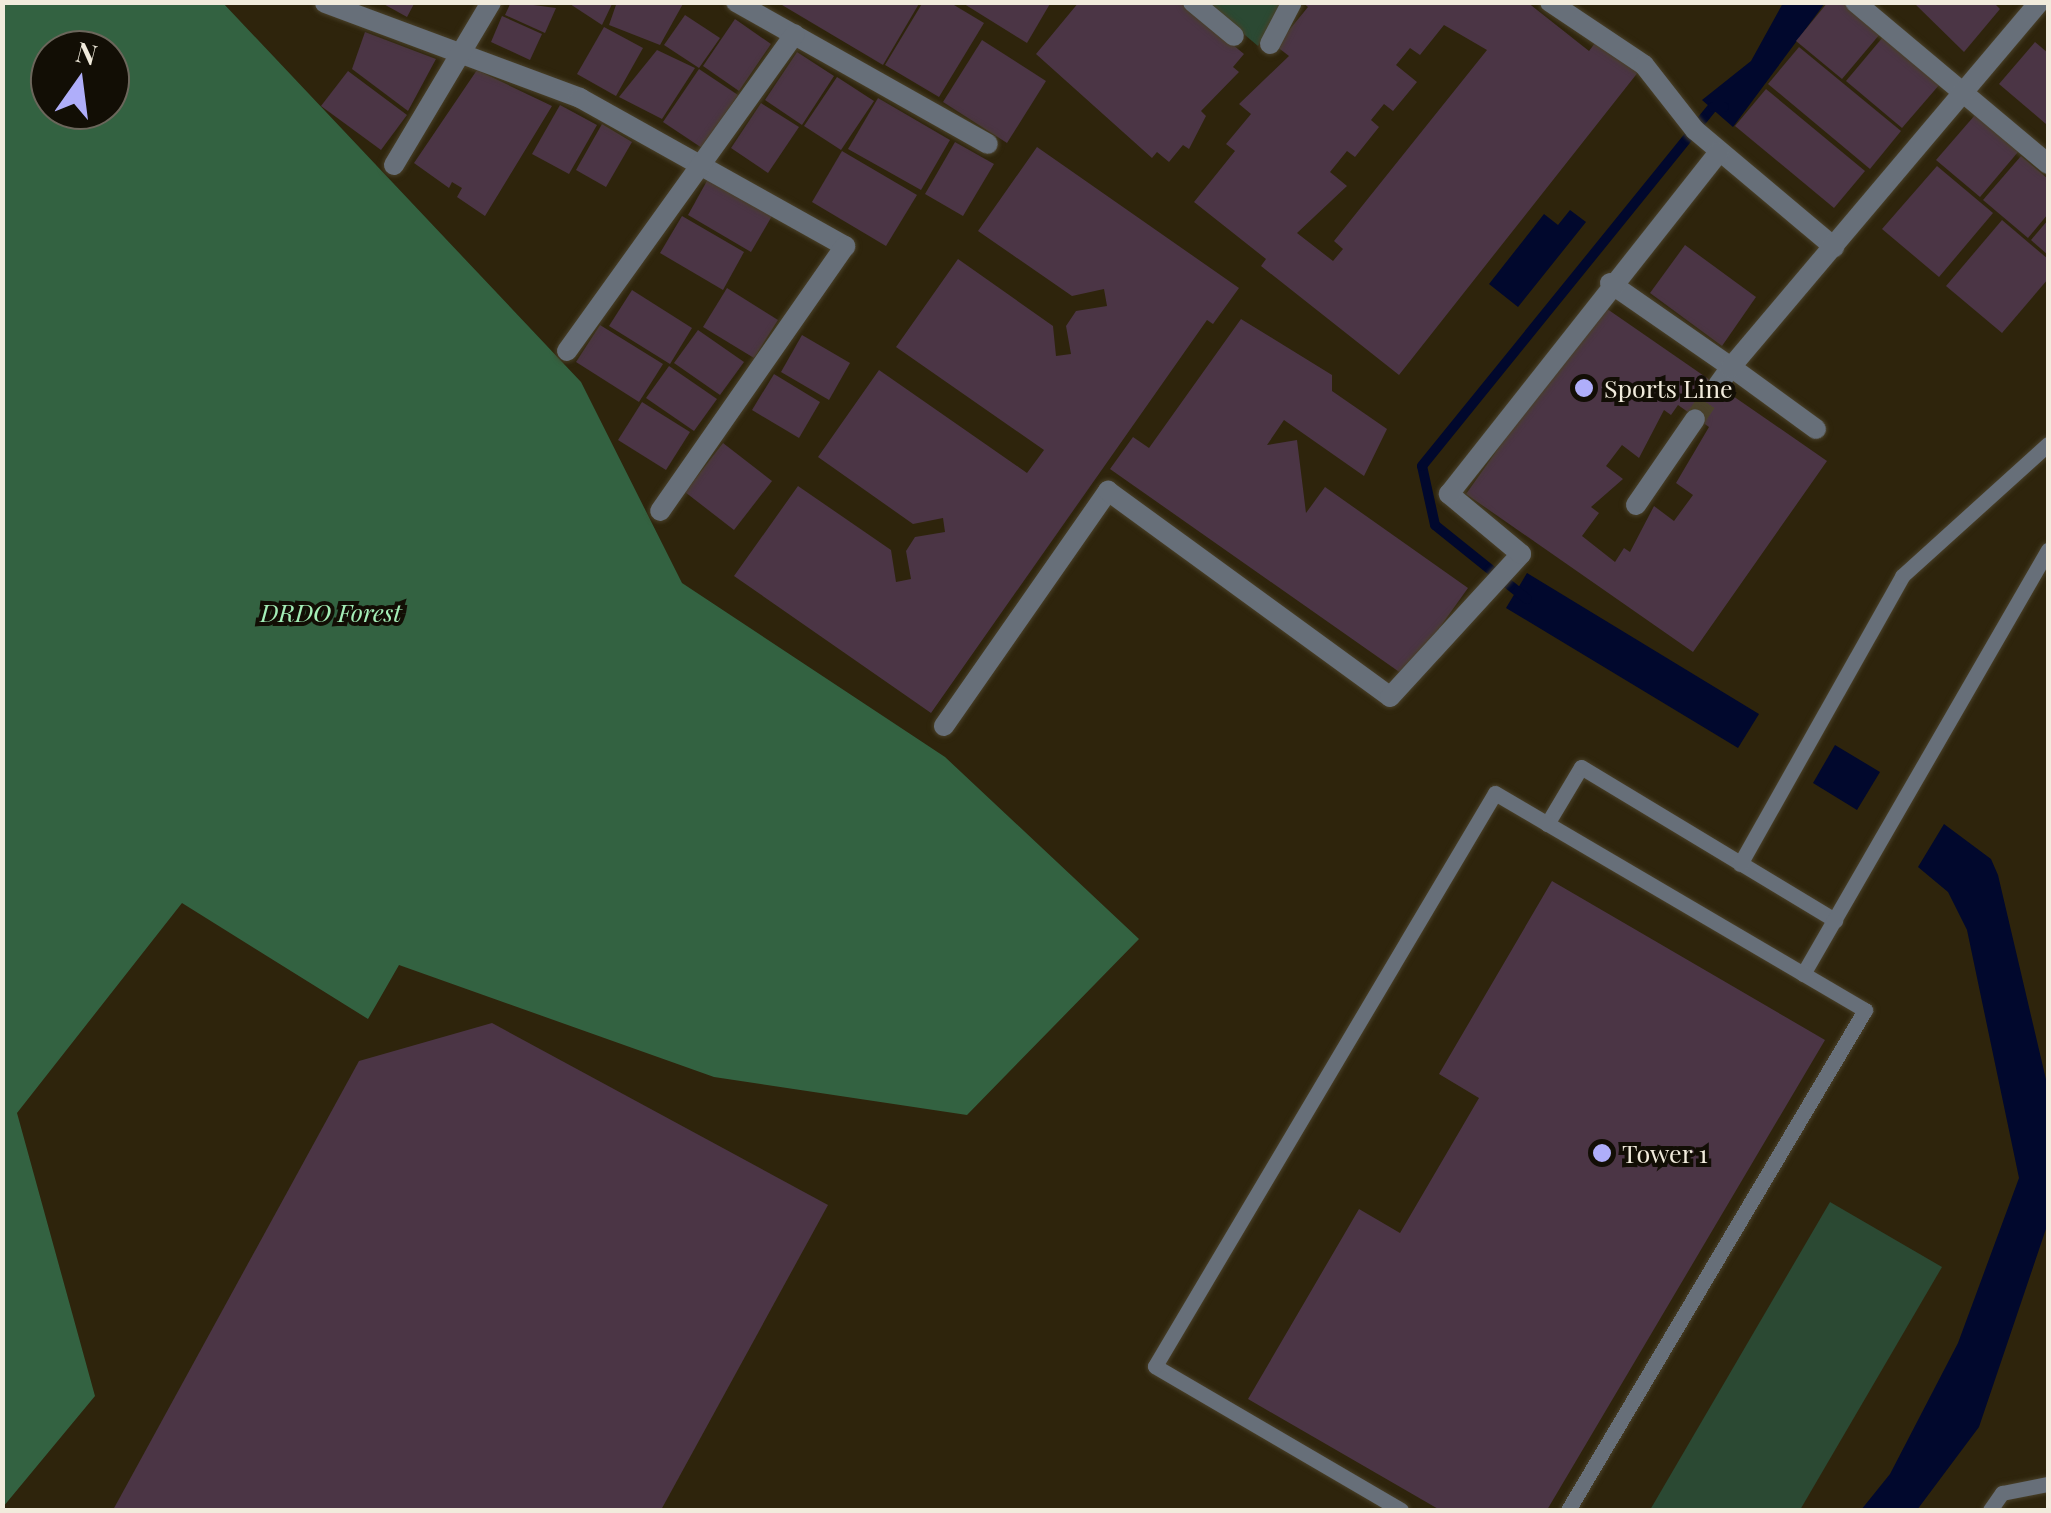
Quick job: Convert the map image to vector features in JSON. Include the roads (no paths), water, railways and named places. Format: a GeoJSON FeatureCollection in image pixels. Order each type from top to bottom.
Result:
{"type":"FeatureCollection","features":[{"type":"Feature","properties":{"kind":"street"},"geometry":{"type":"LineString","coordinates":[[394,164],[466,52],[491,2]]}},
{"type":"Feature","properties":{"kind":"street"},"geometry":{"type":"LineString","coordinates":[[736,2],[988,144]]}},
{"type":"Feature","properties":{"kind":"street"},"geometry":{"type":"LineString","coordinates":[[1193,2],[1234,36]]}},
{"type":"Feature","properties":{"kind":"street"},"geometry":{"type":"LineString","coordinates":[[1270,44],[1292,2]]}},
{"type":"Feature","properties":{"kind":"street"},"geometry":{"type":"LineString","coordinates":[[1550,2],[1644,64],[1695,130],[1834,247]]}},
{"type":"Feature","properties":{"kind":"street"},"geometry":{"type":"LineString","coordinates":[[1855,2],[2048,164]]}},
{"type":"Feature","properties":{"kind":"street"},"geometry":{"type":"LineString","coordinates":[[1718,385],[2039,2]]}},
{"type":"Feature","properties":{"kind":"street"},"geometry":{"type":"LineString","coordinates":[[324,3],[466,52],[580,98],[702,162],[846,246],[660,511]]}},
{"type":"Feature","properties":{"kind":"street"},"geometry":{"type":"LineString","coordinates":[[567,351],[795,34]]}},
{"type":"Feature","properties":{"kind":"street"},"geometry":{"type":"LineString","coordinates":[[944,726],[1108,491],[1390,696],[1522,554],[1449,494],[1610,284],[1719,152]]}},
{"type":"Feature","properties":{"kind":"street"},"geometry":{"type":"LineString","coordinates":[[1610,284],[1816,429]]}},
{"type":"Feature","properties":{"kind":"street"},"geometry":{"type":"LineString","coordinates":[[1636,505],[1696,419]]}},
{"type":"Feature","properties":{"kind":"lane"},"geometry":{"type":"LineString","coordinates":[[1740,864],[1902,576],[2048,444]]}},
{"type":"Feature","properties":{"kind":"lane"},"geometry":{"type":"LineString","coordinates":[[1804,974],[2048,550]]}},
{"type":"Feature","properties":{"kind":"lane"},"geometry":{"type":"LineString","coordinates":[[1547,824],[1580,768],[1835,920]]}},
{"type":"Feature","properties":{"kind":"lane"},"geometry":{"type":"LineString","coordinates":[[1401,1510],[1155,1366],[1495,793],[1865,1010],[1568,1510]]}},
{"type":"Feature","properties":{"kind":"lane"},"geometry":{"type":"LineString","coordinates":[[1990,1510],[2002,1492],[2048,1484]]}},
{"type":"Feature","properties":{"kind":"water"},"geometry":{"type":"Polygon","coordinates":[[[1783,3],[1825,3],[1733,127],[1702,100],[1751,61],[1783,3]]]}},
{"type":"Feature","properties":{"kind":"water"},"geometry":{"type":"Polygon","coordinates":[[[1570,210],[1586,222],[1518,307],[1489,284],[1544,214],[1558,225],[1570,210]]]}},
{"type":"Feature","properties":{"kind":"water"},"geometry":{"type":"Polygon","coordinates":[[[1527,573],[1759,714],[1738,748],[1506,608],[1527,573]]]}},
{"type":"Feature","properties":{"kind":"water"},"geometry":{"type":"Polygon","coordinates":[[[1835,745],[1880,772],[1857,810],[1813,783],[1835,745]]]}},
{"type":"Feature","properties":{"kind":"water"},"geometry":{"type":"Polygon","coordinates":[[[1944,824],[1991,859],[1998,875],[2048,1088],[2048,1223],[1979,1427],[1917,1510],[1861,1510],[1890,1474],[1958,1343],[2019,1178],[1967,930],[1948,892],[1918,867],[1944,824]]]}},
{"type":"Feature","properties":{"kind":"waterway"},"geometry":{"type":"LineString","coordinates":[[1527,599],[1435,525],[1422,466],[1713,107],[1724,107]]}},
{"type":"Feature","properties":{"kind":"tunnel"},"geometry":{"type":"LineString","coordinates":[[1695,419],[1718,385]]}},
{"type":"Feature","properties":{"kind":"place","name":"Sports Line"},"geometry":{"type":"Point","coordinates":[1584,388]}},
{"type":"Feature","properties":{"kind":"place","name":"Tower 1"},"geometry":{"type":"Point","coordinates":[1602,1153]}},
{"type":"Feature","properties":{"kind":"park label","name":"DRDO Forest"},"geometry":{"type":"Point","coordinates":[331,612]}}]}
